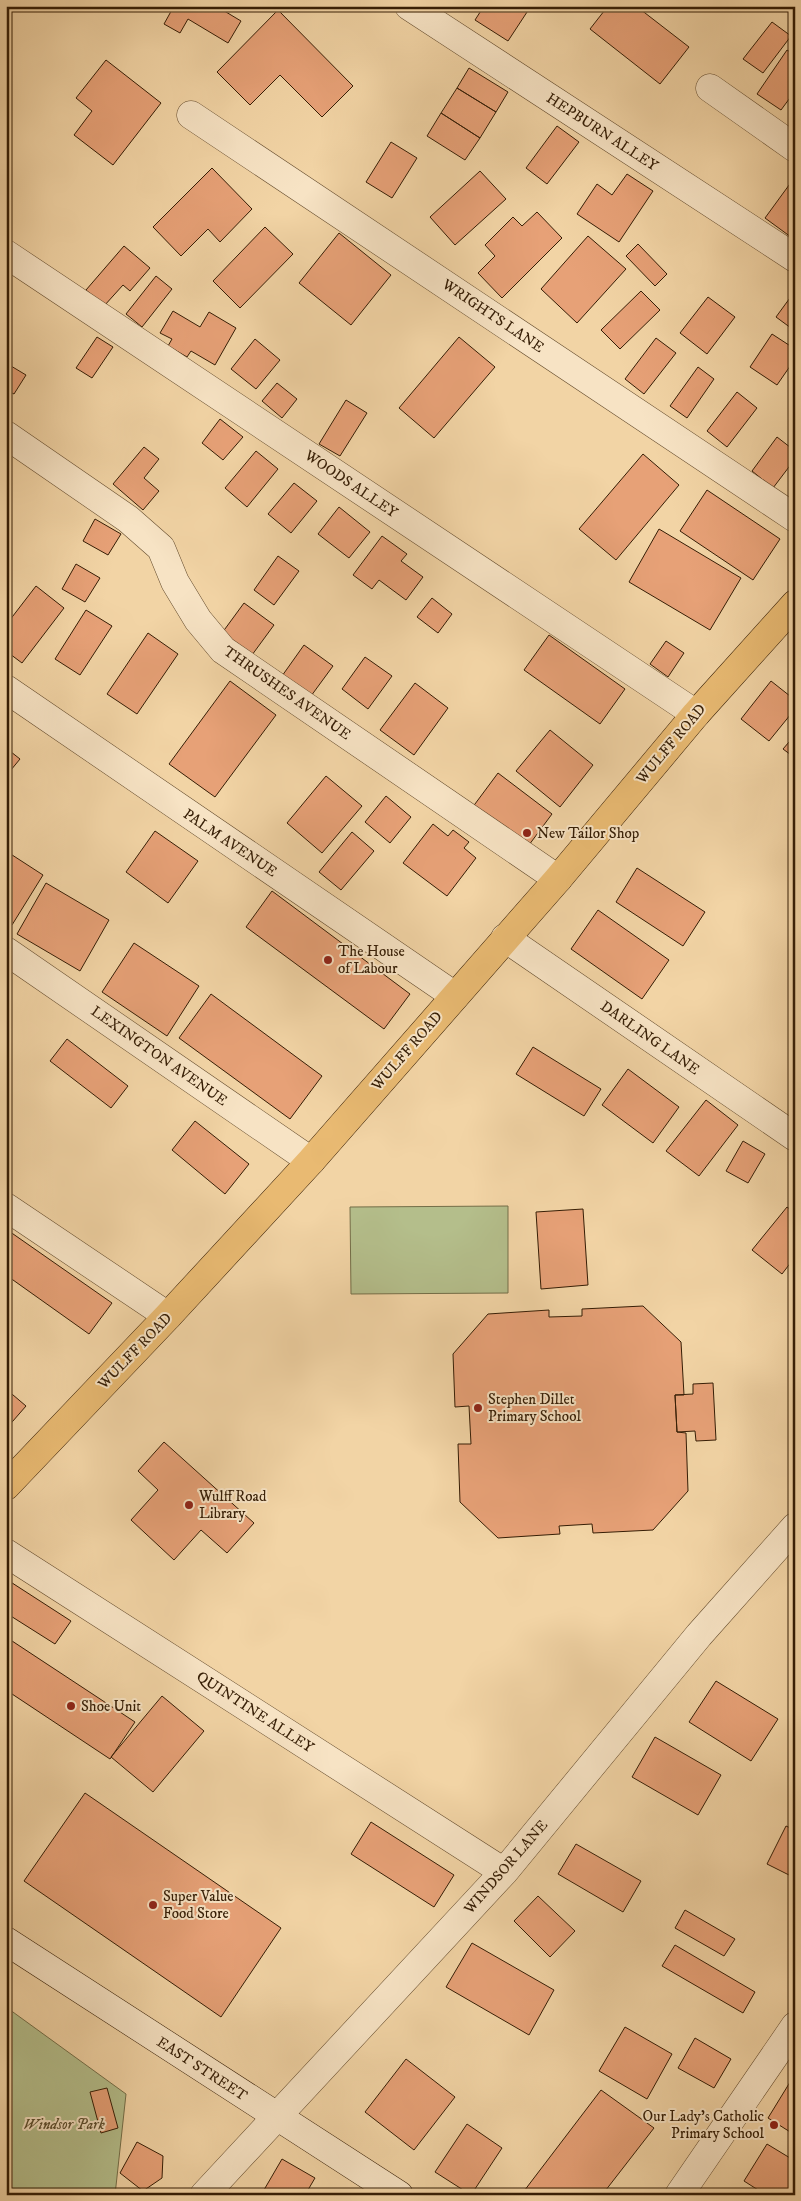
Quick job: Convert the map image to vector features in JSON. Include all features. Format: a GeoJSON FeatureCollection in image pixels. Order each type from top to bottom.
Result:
{"type":"FeatureCollection","features":[{"type":"Feature","properties":{"kind":"main road","name":"WULFF ROAD"},"geometry":{"type":"LineString","coordinates":[[6,1486],[168,1316],[311,1161],[558,879],[696,714],[795,604]]}},
{"type":"Feature","properties":{"kind":"street","name":"HEPBURN ALLEY"},"geometry":{"type":"LineString","coordinates":[[409,6],[795,258]]}},
{"type":"Feature","properties":{"kind":"street"},"geometry":{"type":"LineString","coordinates":[[710,88],[795,148]]}},
{"type":"Feature","properties":{"kind":"street","name":"WRIGHTS LANE"},"geometry":{"type":"LineString","coordinates":[[190,115],[795,518]]}},
{"type":"Feature","properties":{"kind":"street","name":"WOODS ALLEY"},"geometry":{"type":"LineString","coordinates":[[6,254],[696,714]]}},
{"type":"Feature","properties":{"kind":"street","name":"THRUSHES AVENUE"},"geometry":{"type":"LineString","coordinates":[[6,435],[128,520],[161,548],[175,582],[198,620],[223,650],[558,879]]}},
{"type":"Feature","properties":{"kind":"street","name":"PALM AVENUE"},"geometry":{"type":"LineString","coordinates":[[6,689],[454,996]]}},
{"type":"Feature","properties":{"kind":"street","name":"DARLING LANE"},"geometry":{"type":"LineString","coordinates":[[506,938],[795,1137]]}},
{"type":"Feature","properties":{"kind":"street","name":"LEXINGTON AVENUE"},"geometry":{"type":"LineString","coordinates":[[6,951],[311,1161]]}},
{"type":"Feature","properties":{"kind":"street"},"geometry":{"type":"LineString","coordinates":[[6,1207],[168,1316]]}},
{"type":"Feature","properties":{"kind":"street","name":"WINDSOR LANE"},"geometry":{"type":"LineString","coordinates":[[204,2195],[504,1872],[699,1635],[795,1527]]}},
{"type":"Feature","properties":{"kind":"street","name":"QUINTINE ALLEY"},"geometry":{"type":"LineString","coordinates":[[6,1553],[504,1872]]}},
{"type":"Feature","properties":{"kind":"street","name":"EAST STREET"},"geometry":{"type":"LineString","coordinates":[[6,1941],[277,2118],[399,2195]]}},
{"type":"Feature","properties":{"kind":"street"},"geometry":{"type":"LineString","coordinates":[[679,2195],[795,2026]]}},
{"type":"Feature","properties":{"kind":"green space"},"geometry":{"type":"Polygon","coordinates":[[[508,1206],[508,1293],[351,1294],[350,1207],[508,1206]]]}},
{"type":"Feature","properties":{"kind":"green space","name":"Windsor Park"},"geometry":{"type":"Polygon","coordinates":[[[6,2007],[126,2094],[115,2195],[6,2195],[6,2007]]]}},
{"type":"Feature","properties":{"kind":"building"},"geometry":{"type":"Polygon","coordinates":[[[174,6],[216,6],[241,21],[228,43],[188,19],[180,33],[164,24],[174,6]]]}},
{"type":"Feature","properties":{"kind":"building"},"geometry":{"type":"Polygon","coordinates":[[[484,6],[531,6],[508,41],[475,20],[484,6]]]}},
{"type":"Feature","properties":{"kind":"building"},"geometry":{"type":"Polygon","coordinates":[[[608,6],[636,6],[689,47],[660,84],[590,29],[608,6]]]}},
{"type":"Feature","properties":{"kind":"building"},"geometry":{"type":"Polygon","coordinates":[[[278,10],[353,86],[322,117],[280,75],[250,105],[217,72],[278,10]]]}},
{"type":"Feature","properties":{"kind":"building"},"geometry":{"type":"Polygon","coordinates":[[[772,22],[791,36],[763,73],[743,59],[772,22]]]}},
{"type":"Feature","properties":{"kind":"building"},"geometry":{"type":"Polygon","coordinates":[[[787,50],[795,55],[795,91],[781,110],[757,94],[787,50]]]}},
{"type":"Feature","properties":{"kind":"building"},"geometry":{"type":"Polygon","coordinates":[[[106,60],[161,103],[113,165],[74,135],[92,111],[76,98],[106,60]]]}},
{"type":"Feature","properties":{"kind":"building"},"geometry":{"type":"Polygon","coordinates":[[[469,68],[508,92],[496,112],[457,88],[469,68]]]}},
{"type":"Feature","properties":{"kind":"building"},"geometry":{"type":"Polygon","coordinates":[[[457,88],[496,112],[480,138],[441,113],[457,88]]]}},
{"type":"Feature","properties":{"kind":"building"},"geometry":{"type":"Polygon","coordinates":[[[441,113],[480,138],[465,160],[427,136],[441,113]]]}},
{"type":"Feature","properties":{"kind":"building"},"geometry":{"type":"Polygon","coordinates":[[[557,126],[579,142],[547,184],[526,168],[557,126]]]}},
{"type":"Feature","properties":{"kind":"building"},"geometry":{"type":"Polygon","coordinates":[[[391,142],[417,158],[392,198],[366,182],[391,142]]]}},
{"type":"Feature","properties":{"kind":"building"},"geometry":{"type":"Polygon","coordinates":[[[212,168],[252,209],[220,242],[208,229],[181,256],[153,227],[212,168]]]}},
{"type":"Feature","properties":{"kind":"building"},"geometry":{"type":"Polygon","coordinates":[[[480,171],[506,199],[455,245],[430,217],[480,171]]]}},
{"type":"Feature","properties":{"kind":"building"},"geometry":{"type":"Polygon","coordinates":[[[627,174],[653,191],[619,242],[577,214],[597,184],[612,195],[627,174]]]}},
{"type":"Feature","properties":{"kind":"building"},"geometry":{"type":"Polygon","coordinates":[[[792,181],[795,184],[795,240],[765,218],[792,181]]]}},
{"type":"Feature","properties":{"kind":"building"},"geometry":{"type":"Polygon","coordinates":[[[537,212],[562,238],[502,298],[478,273],[495,256],[485,245],[513,217],[522,226],[537,212]]]}},
{"type":"Feature","properties":{"kind":"building"},"geometry":{"type":"Polygon","coordinates":[[[265,227],[293,254],[240,308],[213,281],[265,227]]]}},
{"type":"Feature","properties":{"kind":"building"},"geometry":{"type":"Polygon","coordinates":[[[339,233],[391,275],[351,325],[299,283],[339,233]]]}},
{"type":"Feature","properties":{"kind":"building"},"geometry":{"type":"Polygon","coordinates":[[[588,236],[626,269],[577,323],[541,289],[588,236]]]}},
{"type":"Feature","properties":{"kind":"building"},"geometry":{"type":"Polygon","coordinates":[[[638,244],[667,274],[655,286],[626,256],[638,244]]]}},
{"type":"Feature","properties":{"kind":"building"},"geometry":{"type":"Polygon","coordinates":[[[124,246],[150,268],[130,291],[123,285],[104,306],[86,290],[124,246]]]}},
{"type":"Feature","properties":{"kind":"building"},"geometry":{"type":"Polygon","coordinates":[[[156,276],[172,289],[142,327],[126,314],[156,276]]]}},
{"type":"Feature","properties":{"kind":"building"},"geometry":{"type":"Polygon","coordinates":[[[641,291],[660,310],[620,349],[601,330],[641,291]]]}},
{"type":"Feature","properties":{"kind":"building"},"geometry":{"type":"Polygon","coordinates":[[[795,291],[795,331],[776,317],[795,291]]]}},
{"type":"Feature","properties":{"kind":"building"},"geometry":{"type":"Polygon","coordinates":[[[708,297],[735,317],[707,354],[680,333],[708,297]]]}},
{"type":"Feature","properties":{"kind":"building"},"geometry":{"type":"Polygon","coordinates":[[[173,311],[200,327],[209,312],[236,328],[215,365],[191,351],[187,357],[168,346],[172,339],[160,333],[173,311]]]}},
{"type":"Feature","properties":{"kind":"building"},"geometry":{"type":"Polygon","coordinates":[[[772,334],[795,349],[795,359],[777,385],[750,367],[772,334]]]}},
{"type":"Feature","properties":{"kind":"building"},"geometry":{"type":"Polygon","coordinates":[[[97,337],[113,347],[92,378],[76,368],[97,337]]]}},
{"type":"Feature","properties":{"kind":"building"},"geometry":{"type":"Polygon","coordinates":[[[459,337],[495,367],[434,438],[399,408],[459,337]]]}},
{"type":"Feature","properties":{"kind":"building"},"geometry":{"type":"Polygon","coordinates":[[[656,338],[676,353],[644,394],[625,379],[656,338]]]}},
{"type":"Feature","properties":{"kind":"building"},"geometry":{"type":"Polygon","coordinates":[[[255,339],[280,360],[256,389],[231,369],[255,339]]]}},
{"type":"Feature","properties":{"kind":"building"},"geometry":{"type":"Polygon","coordinates":[[[6,363],[26,375],[14,394],[6,390],[6,363]]]}},
{"type":"Feature","properties":{"kind":"building"},"geometry":{"type":"Polygon","coordinates":[[[698,367],[714,379],[687,418],[670,406],[698,367]]]}},
{"type":"Feature","properties":{"kind":"building"},"geometry":{"type":"Polygon","coordinates":[[[277,383],[297,399],[282,418],[262,401],[277,383]]]}},
{"type":"Feature","properties":{"kind":"building"},"geometry":{"type":"Polygon","coordinates":[[[737,392],[757,408],[727,447],[707,431],[737,392]]]}},
{"type":"Feature","properties":{"kind":"building"},"geometry":{"type":"Polygon","coordinates":[[[346,400],[367,413],[340,456],[319,444],[346,400]]]}},
{"type":"Feature","properties":{"kind":"building"},"geometry":{"type":"Polygon","coordinates":[[[220,419],[243,437],[223,460],[202,443],[220,419]]]}},
{"type":"Feature","properties":{"kind":"building"},"geometry":{"type":"Polygon","coordinates":[[[777,437],[795,451],[795,459],[773,488],[752,471],[777,437]]]}},
{"type":"Feature","properties":{"kind":"building"},"geometry":{"type":"Polygon","coordinates":[[[144,447],[159,459],[144,478],[159,491],[143,510],[113,484],[144,447]]]}},
{"type":"Feature","properties":{"kind":"building"},"geometry":{"type":"Polygon","coordinates":[[[256,451],[278,469],[247,507],[225,488],[256,451]]]}},
{"type":"Feature","properties":{"kind":"building"},"geometry":{"type":"Polygon","coordinates":[[[643,454],[679,485],[616,560],[579,529],[643,454]]]}},
{"type":"Feature","properties":{"kind":"building"},"geometry":{"type":"Polygon","coordinates":[[[294,483],[317,501],[291,533],[268,514],[294,483]]]}},
{"type":"Feature","properties":{"kind":"building"},"geometry":{"type":"Polygon","coordinates":[[[707,490],[780,539],[753,580],[680,531],[707,490]]]}},
{"type":"Feature","properties":{"kind":"building"},"geometry":{"type":"Polygon","coordinates":[[[339,507],[370,532],[349,558],[318,534],[339,507]]]}},
{"type":"Feature","properties":{"kind":"building"},"geometry":{"type":"Polygon","coordinates":[[[95,519],[121,534],[108,555],[83,541],[95,519]]]}},
{"type":"Feature","properties":{"kind":"building"},"geometry":{"type":"Polygon","coordinates":[[[659,529],[741,578],[710,630],[629,582],[659,529]]]}},
{"type":"Feature","properties":{"kind":"building"},"geometry":{"type":"Polygon","coordinates":[[[382,536],[407,554],[401,561],[423,577],[406,600],[379,580],[372,589],[353,575],[382,536]]]}},
{"type":"Feature","properties":{"kind":"building"},"geometry":{"type":"Polygon","coordinates":[[[278,556],[299,571],[274,605],[254,590],[278,556]]]}},
{"type":"Feature","properties":{"kind":"building"},"geometry":{"type":"Polygon","coordinates":[[[76,564],[100,578],[85,602],[62,589],[76,564]]]}},
{"type":"Feature","properties":{"kind":"building"},"geometry":{"type":"Polygon","coordinates":[[[36,586],[64,608],[22,663],[6,651],[6,625],[36,586]]]}},
{"type":"Feature","properties":{"kind":"building"},"geometry":{"type":"Polygon","coordinates":[[[432,598],[452,614],[438,633],[417,617],[432,598]]]}},
{"type":"Feature","properties":{"kind":"building"},"geometry":{"type":"Polygon","coordinates":[[[244,603],[274,625],[252,655],[222,633],[244,603]]]}},
{"type":"Feature","properties":{"kind":"building"},"geometry":{"type":"Polygon","coordinates":[[[86,610],[112,626],[80,675],[55,659],[86,610]]]}},
{"type":"Feature","properties":{"kind":"building"},"geometry":{"type":"Polygon","coordinates":[[[148,633],[178,654],[137,714],[107,694],[148,633]]]}},
{"type":"Feature","properties":{"kind":"building"},"geometry":{"type":"Polygon","coordinates":[[[549,635],[625,689],[600,724],[524,670],[549,635]]]}},
{"type":"Feature","properties":{"kind":"building"},"geometry":{"type":"Polygon","coordinates":[[[666,641],[684,653],[668,677],[650,664],[666,641]]]}},
{"type":"Feature","properties":{"kind":"building"},"geometry":{"type":"Polygon","coordinates":[[[304,645],[333,666],[311,696],[282,676],[304,645]]]}},
{"type":"Feature","properties":{"kind":"building"},"geometry":{"type":"Polygon","coordinates":[[[365,657],[392,676],[368,709],[342,689],[365,657]]]}},
{"type":"Feature","properties":{"kind":"building"},"geometry":{"type":"Polygon","coordinates":[[[230,681],[276,715],[215,797],[169,764],[230,681]]]}},
{"type":"Feature","properties":{"kind":"building"},"geometry":{"type":"Polygon","coordinates":[[[771,681],[795,700],[795,709],[769,741],[741,719],[771,681]]]}},
{"type":"Feature","properties":{"kind":"building"},"geometry":{"type":"Polygon","coordinates":[[[415,683],[448,708],[414,755],[380,730],[415,683]]]}},
{"type":"Feature","properties":{"kind":"building"},"geometry":{"type":"Polygon","coordinates":[[[550,730],[593,765],[560,807],[516,771],[550,730]]]}},
{"type":"Feature","properties":{"kind":"building"},"geometry":{"type":"Polygon","coordinates":[[[795,735],[795,758],[783,749],[795,735]]]}},
{"type":"Feature","properties":{"kind":"building"},"geometry":{"type":"Polygon","coordinates":[[[6,748],[20,759],[6,776],[6,748]]]}},
{"type":"Feature","properties":{"kind":"building"},"geometry":{"type":"Polygon","coordinates":[[[498,773],[552,814],[526,849],[472,808],[498,773]]]}},
{"type":"Feature","properties":{"kind":"building"},"geometry":{"type":"Polygon","coordinates":[[[326,776],[362,806],[322,853],[287,823],[326,776]]]}},
{"type":"Feature","properties":{"kind":"building"},"geometry":{"type":"Polygon","coordinates":[[[386,796],[411,817],[390,843],[365,822],[386,796]]]}},
{"type":"Feature","properties":{"kind":"building"},"geometry":{"type":"Polygon","coordinates":[[[433,824],[448,836],[453,830],[469,842],[464,848],[476,858],[447,896],[403,863],[433,824]]]}},
{"type":"Feature","properties":{"kind":"building"},"geometry":{"type":"Polygon","coordinates":[[[155,831],[198,861],[168,903],[126,872],[155,831]]]}},
{"type":"Feature","properties":{"kind":"building"},"geometry":{"type":"Polygon","coordinates":[[[352,832],[374,851],[341,890],[319,872],[352,832]]]}},
{"type":"Feature","properties":{"kind":"building"},"geometry":{"type":"Polygon","coordinates":[[[6,851],[43,875],[12,925],[6,922],[6,851]]]}},
{"type":"Feature","properties":{"kind":"building"},"geometry":{"type":"Polygon","coordinates":[[[637,868],[705,912],[683,946],[616,902],[637,868]]]}},
{"type":"Feature","properties":{"kind":"building"},"geometry":{"type":"Polygon","coordinates":[[[46,883],[109,920],[80,971],[17,934],[46,883]]]}},
{"type":"Feature","properties":{"kind":"building","name":"The House of Labour"},"geometry":{"type":"Polygon","coordinates":[[[272,891],[410,994],[384,1029],[246,927],[272,891]]]}},
{"type":"Feature","properties":{"kind":"building"},"geometry":{"type":"Polygon","coordinates":[[[598,910],[669,960],[642,999],[571,949],[598,910]]]}},
{"type":"Feature","properties":{"kind":"building"},"geometry":{"type":"Polygon","coordinates":[[[134,943],[199,986],[167,1036],[102,992],[134,943]]]}},
{"type":"Feature","properties":{"kind":"building"},"geometry":{"type":"Polygon","coordinates":[[[211,994],[322,1076],[290,1119],[179,1038],[211,994]]]}},
{"type":"Feature","properties":{"kind":"building"},"geometry":{"type":"Polygon","coordinates":[[[67,1039],[128,1086],[111,1108],[50,1061],[67,1039]]]}},
{"type":"Feature","properties":{"kind":"building"},"geometry":{"type":"Polygon","coordinates":[[[533,1047],[601,1089],[584,1116],[516,1074],[533,1047]]]}},
{"type":"Feature","properties":{"kind":"building"},"geometry":{"type":"Polygon","coordinates":[[[628,1069],[679,1107],[653,1143],[602,1105],[628,1069]]]}},
{"type":"Feature","properties":{"kind":"building"},"geometry":{"type":"Polygon","coordinates":[[[706,1100],[738,1125],[699,1176],[666,1151],[706,1100]]]}},
{"type":"Feature","properties":{"kind":"building"},"geometry":{"type":"Polygon","coordinates":[[[195,1121],[249,1164],[225,1194],[172,1150],[195,1121]]]}},
{"type":"Feature","properties":{"kind":"building"},"geometry":{"type":"Polygon","coordinates":[[[743,1141],[765,1154],[748,1183],[726,1171],[743,1141]]]}},
{"type":"Feature","properties":{"kind":"building"},"geometry":{"type":"Polygon","coordinates":[[[787,1207],[795,1213],[795,1257],[782,1274],[752,1250],[787,1207]]]}},
{"type":"Feature","properties":{"kind":"building"},"geometry":{"type":"Polygon","coordinates":[[[583,1209],[588,1285],[541,1289],[536,1212],[583,1209]]]}},
{"type":"Feature","properties":{"kind":"building"},"geometry":{"type":"Polygon","coordinates":[[[6,1229],[112,1303],[89,1334],[6,1275],[6,1229]]]}},
{"type":"Feature","properties":{"kind":"building"},"geometry":{"type":"Polygon","coordinates":[[[643,1306],[681,1342],[684,1395],[675,1395],[677,1432],[686,1433],[688,1491],[653,1530],[593,1533],[592,1524],[559,1526],[560,1534],[498,1538],[460,1502],[458,1444],[471,1444],[469,1406],[455,1407],[453,1354],[488,1314],[549,1310],[549,1317],[582,1316],[582,1309],[643,1306]]]}},
{"type":"Feature","properties":{"kind":"building"},"geometry":{"type":"Polygon","coordinates":[[[713,1383],[716,1440],[696,1441],[695,1431],[677,1432],[675,1395],[693,1394],[693,1384],[713,1383]]]}},
{"type":"Feature","properties":{"kind":"building"},"geometry":{"type":"Polygon","coordinates":[[[6,1389],[26,1406],[6,1429],[6,1389]]]}},
{"type":"Feature","properties":{"kind":"building","name":"Wulff Road Library"},"geometry":{"type":"Polygon","coordinates":[[[164,1442],[254,1523],[227,1553],[201,1530],[174,1560],[131,1520],[158,1490],[138,1471],[164,1442]]]}},
{"type":"Feature","properties":{"kind":"building"},"geometry":{"type":"Polygon","coordinates":[[[6,1579],[71,1621],[55,1644],[6,1613],[6,1579]]]}},
{"type":"Feature","properties":{"kind":"building","name":"Shoe Unit"},"geometry":{"type":"Polygon","coordinates":[[[6,1637],[135,1722],[110,1759],[6,1690],[6,1637]]]}},
{"type":"Feature","properties":{"kind":"building"},"geometry":{"type":"Polygon","coordinates":[[[716,1681],[778,1719],[751,1761],[689,1722],[716,1681]]]}},
{"type":"Feature","properties":{"kind":"building"},"geometry":{"type":"Polygon","coordinates":[[[162,1696],[204,1731],[153,1792],[111,1757],[162,1696]]]}},
{"type":"Feature","properties":{"kind":"building"},"geometry":{"type":"Polygon","coordinates":[[[655,1737],[721,1775],[698,1815],[632,1777],[655,1737]]]}},
{"type":"Feature","properties":{"kind":"building","name":"Super Value Food Store"},"geometry":{"type":"Polygon","coordinates":[[[85,1793],[281,1928],[221,2017],[24,1881],[85,1793]]]}},
{"type":"Feature","properties":{"kind":"building"},"geometry":{"type":"Polygon","coordinates":[[[371,1822],[454,1875],[434,1907],[351,1854],[371,1822]]]}},
{"type":"Feature","properties":{"kind":"building"},"geometry":{"type":"Polygon","coordinates":[[[786,1826],[795,1830],[795,1878],[767,1864],[786,1826]]]}},
{"type":"Feature","properties":{"kind":"building"},"geometry":{"type":"Polygon","coordinates":[[[576,1844],[641,1881],[623,1912],[558,1874],[576,1844]]]}},
{"type":"Feature","properties":{"kind":"building"},"geometry":{"type":"Polygon","coordinates":[[[538,1896],[575,1931],[550,1957],[514,1921],[538,1896]]]}},
{"type":"Feature","properties":{"kind":"building"},"geometry":{"type":"Polygon","coordinates":[[[685,1910],[735,1939],[724,1956],[675,1928],[685,1910]]]}},
{"type":"Feature","properties":{"kind":"building"},"geometry":{"type":"Polygon","coordinates":[[[472,1943],[554,1990],[529,2035],[446,1987],[472,1943]]]}},
{"type":"Feature","properties":{"kind":"building"},"geometry":{"type":"Polygon","coordinates":[[[675,1945],[755,1992],[743,2013],[662,1966],[675,1945]]]}},
{"type":"Feature","properties":{"kind":"building"},"geometry":{"type":"Polygon","coordinates":[[[625,2027],[672,2054],[647,2099],[599,2071],[625,2027]]]}},
{"type":"Feature","properties":{"kind":"building"},"geometry":{"type":"Polygon","coordinates":[[[695,2038],[731,2059],[714,2088],[678,2068],[695,2038]]]}},
{"type":"Feature","properties":{"kind":"building"},"geometry":{"type":"Polygon","coordinates":[[[406,2059],[455,2097],[414,2150],[365,2112],[406,2059]]]}},
{"type":"Feature","properties":{"kind":"building"},"geometry":{"type":"Polygon","coordinates":[[[795,2074],[795,2135],[768,2118],[795,2074]]]}},
{"type":"Feature","properties":{"kind":"building"},"geometry":{"type":"Polygon","coordinates":[[[107,2088],[118,2128],[101,2133],[90,2092],[107,2088]]]}},
{"type":"Feature","properties":{"kind":"building"},"geometry":{"type":"Polygon","coordinates":[[[601,2090],[654,2128],[602,2195],[521,2195],[601,2090]]]}},
{"type":"Feature","properties":{"kind":"building"},"geometry":{"type":"Polygon","coordinates":[[[467,2124],[502,2148],[471,2195],[435,2172],[467,2124]]]}},
{"type":"Feature","properties":{"kind":"building"},"geometry":{"type":"Polygon","coordinates":[[[137,2142],[163,2156],[162,2178],[143,2191],[120,2173],[137,2142]]]}},
{"type":"Feature","properties":{"kind":"building"},"geometry":{"type":"Polygon","coordinates":[[[767,2144],[795,2161],[795,2195],[766,2195],[744,2181],[767,2144]]]}},
{"type":"Feature","properties":{"kind":"building"},"geometry":{"type":"Polygon","coordinates":[[[282,2159],[315,2178],[305,2195],[261,2195],[282,2159]]]}},
{"type":"Feature","properties":{"kind":"place","name":"New Tailor Shop"},"geometry":{"type":"Point","coordinates":[527,833]}},
{"type":"Feature","properties":{"kind":"place","name":"The House of Labour"},"geometry":{"type":"Point","coordinates":[328,960]}},
{"type":"Feature","properties":{"kind":"place","name":"Stephen Dillet Primary School"},"geometry":{"type":"Point","coordinates":[478,1408]}},
{"type":"Feature","properties":{"kind":"place","name":"Wulff Road Library"},"geometry":{"type":"Point","coordinates":[189,1505]}},
{"type":"Feature","properties":{"kind":"place","name":"Shoe Unit"},"geometry":{"type":"Point","coordinates":[71,1706]}},
{"type":"Feature","properties":{"kind":"place","name":"Super Value Food Store"},"geometry":{"type":"Point","coordinates":[153,1905]}},
{"type":"Feature","properties":{"kind":"place","name":"Our Lady's Catholic Primary School"},"geometry":{"type":"Point","coordinates":[774,2125]}}]}
